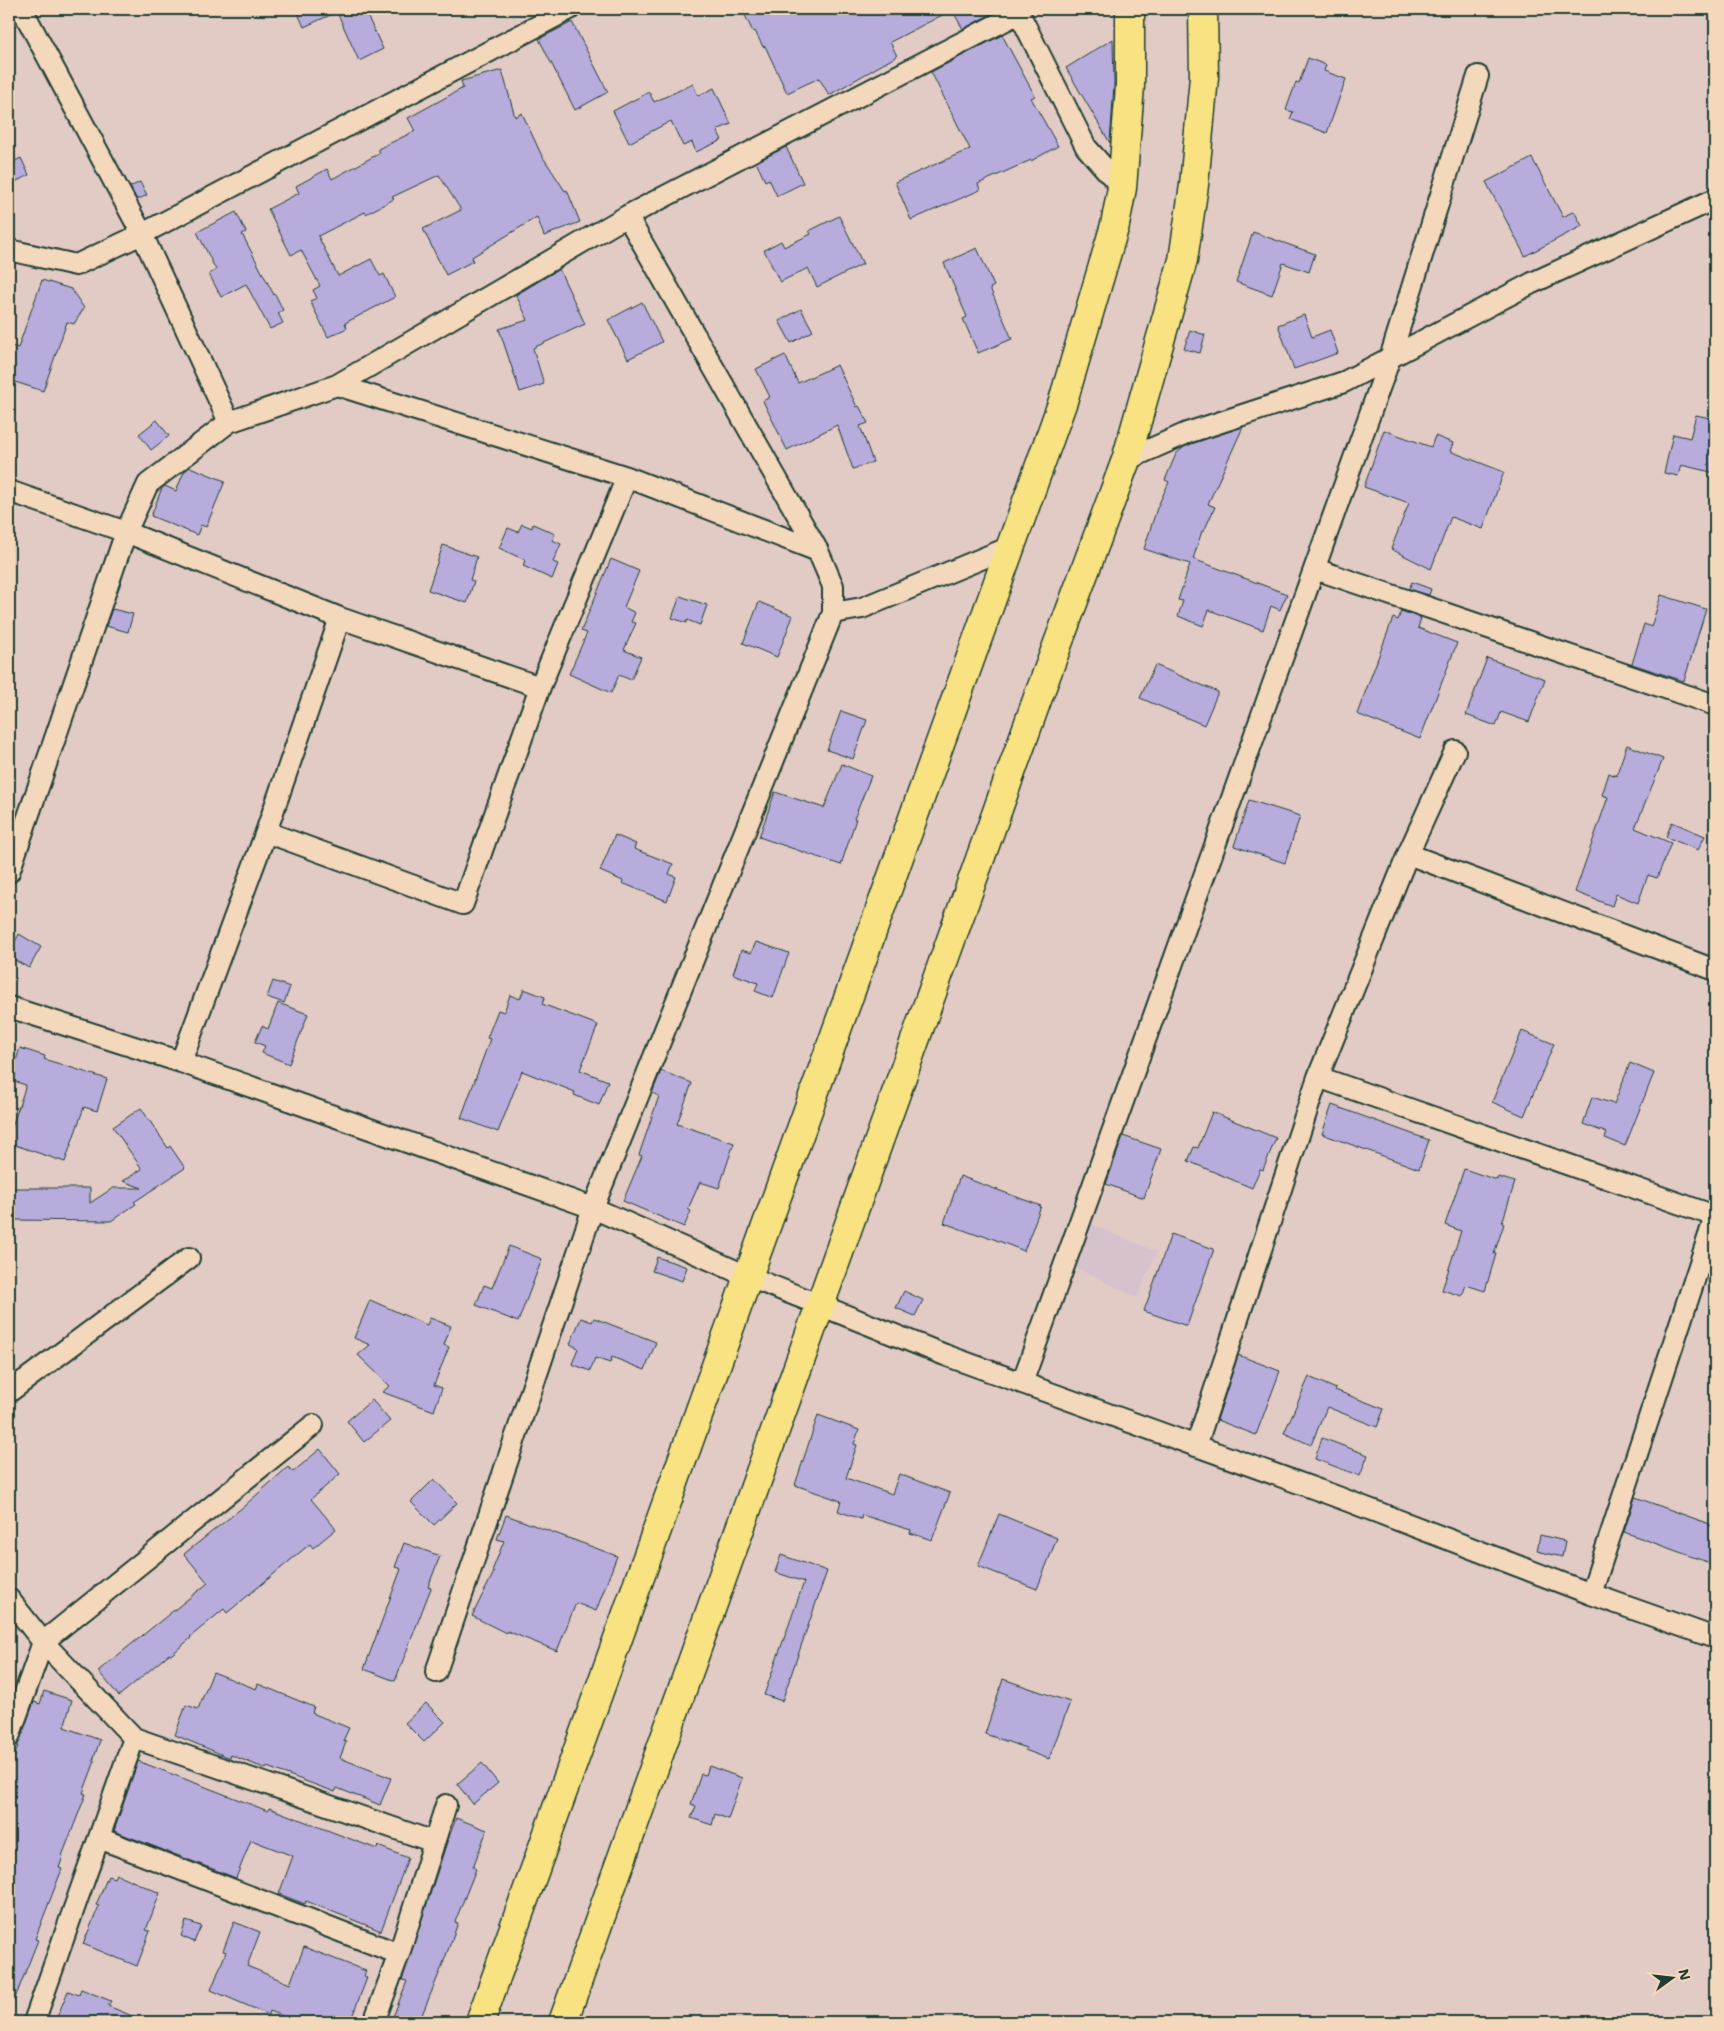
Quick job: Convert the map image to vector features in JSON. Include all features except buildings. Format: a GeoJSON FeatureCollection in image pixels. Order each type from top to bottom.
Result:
{"type":"FeatureCollection","features":[{"type":"Feature","properties":{"kind":"highway"},"geometry":{"type":"LineString","coordinates":[[480,2022],[1063,401],[1115,225],[1122,188],[1131,80],[1130,9]]}},
{"type":"Feature","properties":{"kind":"highway"},"geometry":{"type":"LineString","coordinates":[[563,2022],[1034,709],[1126,460],[1183,260],[1194,185],[1204,77],[1203,9]]}},
{"type":"Feature","properties":{"kind":"street"},"geometry":{"type":"LineString","coordinates":[[22,9],[142,234],[229,422]]}},
{"type":"Feature","properties":{"kind":"street"},"geometry":{"type":"LineString","coordinates":[[9,250],[76,264],[142,234],[570,9]]}},
{"type":"Feature","properties":{"kind":"street"},"geometry":{"type":"LineString","coordinates":[[9,872],[126,532],[148,484],[229,422],[337,385],[627,216],[1018,11],[1086,147],[1122,188]]}},
{"type":"Feature","properties":{"kind":"street"},"geometry":{"type":"LineString","coordinates":[[1022,1383],[1390,358],[1478,76]]}},
{"type":"Feature","properties":{"kind":"street"},"geometry":{"type":"LineString","coordinates":[[1126,460],[1187,433],[1344,382],[1532,282],[1715,199]]}},
{"type":"Feature","properties":{"kind":"street"},"geometry":{"type":"LineString","coordinates":[[436,1672],[593,1208],[833,613],[833,586],[818,551],[627,216]]}},
{"type":"Feature","properties":{"kind":"street"},"geometry":{"type":"LineString","coordinates":[[337,385],[627,477],[818,551]]}},
{"type":"Feature","properties":{"kind":"street"},"geometry":{"type":"LineString","coordinates":[[266,832],[463,904],[540,688],[627,477]]}},
{"type":"Feature","properties":{"kind":"street"},"geometry":{"type":"LineString","coordinates":[[9,490],[126,532],[340,618],[540,688]]}},
{"type":"Feature","properties":{"kind":"street"},"geometry":{"type":"LineString","coordinates":[[833,613],[862,608],[1010,548]]}},
{"type":"Feature","properties":{"kind":"street"},"geometry":{"type":"LineString","coordinates":[[1314,569],[1715,705]]}},
{"type":"Feature","properties":{"kind":"street"},"geometry":{"type":"LineString","coordinates":[[181,1062],[266,832],[340,618]]}},
{"type":"Feature","properties":{"kind":"street"},"geometry":{"type":"LineString","coordinates":[[1196,1446],[1318,1077],[1408,854],[1455,751]]}},
{"type":"Feature","properties":{"kind":"street"},"geometry":{"type":"LineString","coordinates":[[1408,854],[1715,970]]}},
{"type":"Feature","properties":{"kind":"street"},"geometry":{"type":"LineString","coordinates":[[10,1002],[593,1208],[747,1276],[945,1355],[1335,1496],[1591,1594],[1715,1638]]}},
{"type":"Feature","properties":{"kind":"street"},"geometry":{"type":"LineString","coordinates":[[1318,1077],[1715,1216],[1591,1594]]}},
{"type":"Feature","properties":{"kind":"street"},"geometry":{"type":"LineString","coordinates":[[9,1392],[189,1258]]}},
{"type":"Feature","properties":{"kind":"street"},"geometry":{"type":"LineString","coordinates":[[9,1737],[43,1642],[313,1425]]}},
{"type":"Feature","properties":{"kind":"street"},"geometry":{"type":"LineString","coordinates":[[9,1600],[43,1642],[134,1738],[434,1842]]}},
{"type":"Feature","properties":{"kind":"street"},"geometry":{"type":"LineString","coordinates":[[34,2022],[134,1738]]}},
{"type":"Feature","properties":{"kind":"street"},"geometry":{"type":"LineString","coordinates":[[374,2022],[399,1954],[446,1805]]}},
{"type":"Feature","properties":{"kind":"street"},"geometry":{"type":"LineString","coordinates":[[99,1838],[399,1954]]}},
{"type":"Feature","properties":{"kind":"shaded area"},"geometry":{"type":"Polygon","coordinates":[[[1082,1220],[1157,1252],[1137,1298],[1067,1263],[1082,1220]]]}}]}
